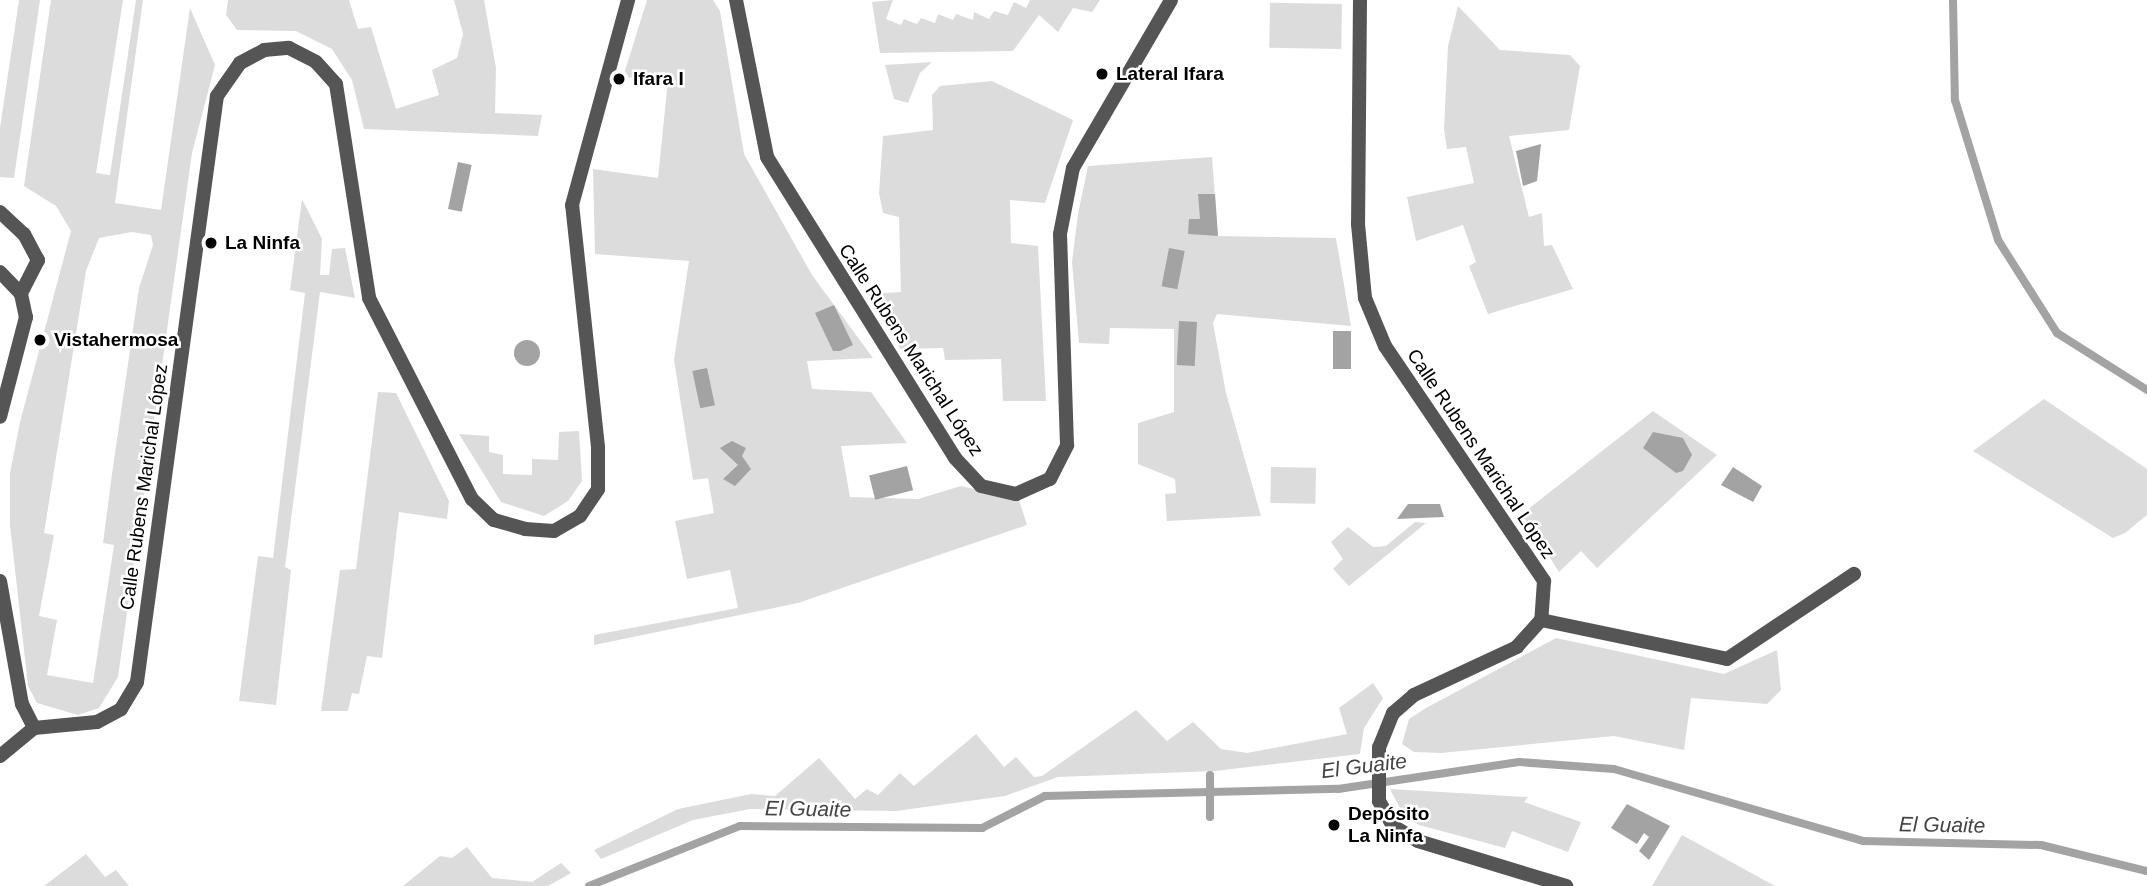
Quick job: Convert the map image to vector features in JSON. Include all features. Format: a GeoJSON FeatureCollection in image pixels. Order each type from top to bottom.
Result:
{"type":"FeatureCollection","features":[{"type":"Feature","properties":{"kind":"street","name":"Calle Rubens Marichal López"},"geometry":{"type":"LineString","coordinates":[[34,728],[97,722],[121,709],[137,682],[217,96],[240,63],[264,50],[289,48],[316,62],[336,84],[369,298],[472,499],[494,520],[525,529],[554,531],[580,516],[598,489],[598,447],[572,205],[628,0]]}},
{"type":"Feature","properties":{"kind":"street","name":"Calle Rubens Marichal López"},"geometry":{"type":"LineString","coordinates":[[736,0],[767,158],[955,458],[981,486],[1016,494],[1050,479],[1068,444],[1060,234],[1073,168],[1171,0]]}},
{"type":"Feature","properties":{"kind":"street","name":"Calle Rubens Marichal López"},"geometry":{"type":"LineString","coordinates":[[1360,0],[1358,224],[1364,298],[1385,346],[1544,581],[1541,620]]}},
{"type":"Feature","properties":{"kind":"street"},"geometry":{"type":"LineString","coordinates":[[0,212],[24,234],[38,260],[21,294]]}},
{"type":"Feature","properties":{"kind":"street"},"geometry":{"type":"LineString","coordinates":[[0,272],[21,294],[26,317],[0,417]]}},
{"type":"Feature","properties":{"kind":"street"},"geometry":{"type":"LineString","coordinates":[[1566,886],[1418,841],[1393,825],[1379,801],[1379,747],[1384,726],[1414,695],[1517,647],[1541,620],[1727,659],[1854,574]]}},
{"type":"Feature","properties":{"kind":"street"},"geometry":{"type":"LineString","coordinates":[[0,581],[22,704],[34,728],[0,756]]}},
{"type":"Feature","properties":{"kind":"shaded area"},"geometry":{"type":"Polygon","coordinates":[[[19,0],[40,0],[14,178],[0,177],[0,128],[19,0]]]}},
{"type":"Feature","properties":{"kind":"shaded area"},"geometry":{"type":"Polygon","coordinates":[[[51,0],[123,0],[96,173],[110,175],[136,0],[143,0],[115,203],[161,210],[190,8],[215,65],[192,153],[118,677],[99,708],[78,715],[37,703],[28,686],[10,525],[10,473],[20,422],[71,231],[56,206],[24,186],[51,0]],[[132,232],[99,238],[86,271],[44,533],[54,535],[39,616],[57,620],[47,675],[93,683],[114,545],[103,543],[139,288],[153,245],[151,235],[132,232]]]}},
{"type":"Feature","properties":{"kind":"shaded area"},"geometry":{"type":"Polygon","coordinates":[[[228,0],[349,0],[358,29],[371,27],[396,109],[439,95],[432,70],[457,58],[463,34],[454,0],[484,0],[496,68],[495,113],[542,115],[538,136],[364,129],[352,80],[332,49],[296,31],[237,30],[226,15],[228,0]]]}},
{"type":"Feature","properties":{"kind":"shaded area"},"geometry":{"type":"Polygon","coordinates":[[[647,0],[713,0],[720,11],[744,154],[812,275],[873,358],[807,361],[812,389],[871,392],[907,443],[841,446],[850,497],[918,499],[961,486],[1019,500],[1027,525],[798,603],[594,645],[594,635],[738,608],[730,570],[687,579],[675,521],[714,513],[708,478],[693,480],[674,360],[689,261],[595,254],[593,169],[658,178],[668,80],[623,77],[647,0]]]}},
{"type":"Feature","properties":{"kind":"shaded area"},"geometry":{"type":"Polygon","coordinates":[[[893,0],[886,19],[901,25],[904,19],[917,24],[921,18],[935,23],[938,14],[953,20],[956,14],[973,20],[974,12],[989,19],[994,11],[1008,15],[1014,2],[1026,8],[1030,0],[1100,0],[1092,12],[1073,8],[1058,32],[1039,15],[1013,51],[880,53],[872,2],[893,0]]]}},
{"type":"Feature","properties":{"kind":"shaded area"},"geometry":{"type":"Polygon","coordinates":[[[1270,3],[1342,4],[1341,49],[1269,48],[1270,3]]]}},
{"type":"Feature","properties":{"kind":"shaded area"},"geometry":{"type":"Polygon","coordinates":[[[1458,6],[1500,50],[1570,55],[1580,66],[1569,130],[1509,136],[1529,217],[1542,213],[1544,246],[1552,245],[1573,289],[1488,314],[1469,266],[1476,262],[1463,225],[1416,241],[1407,197],[1474,183],[1466,147],[1447,149],[1444,129],[1448,46],[1458,6]]]}},
{"type":"Feature","properties":{"kind":"shaded area"},"geometry":{"type":"Polygon","coordinates":[[[932,62],[920,73],[908,103],[894,99],[885,65],[932,62]]]}},
{"type":"Feature","properties":{"kind":"shaded area"},"geometry":{"type":"Polygon","coordinates":[[[992,81],[1073,120],[1045,203],[1010,200],[1011,243],[1038,246],[1046,401],[1003,401],[1001,359],[945,360],[943,348],[900,349],[868,294],[901,292],[899,217],[883,213],[879,193],[883,136],[933,130],[932,95],[940,86],[992,81]]]}},
{"type":"Feature","properties":{"kind":"shaded area"},"geometry":{"type":"Polygon","coordinates":[[[1541,144],[1537,181],[1523,186],[1516,151],[1541,144]]]}},
{"type":"Feature","properties":{"kind":"shaded area"},"geometry":{"type":"Polygon","coordinates":[[[1212,157],[1218,236],[1336,238],[1351,326],[1217,314],[1213,323],[1226,393],[1261,516],[1167,521],[1165,494],[1176,493],[1175,479],[1138,464],[1138,423],[1174,412],[1174,329],[1110,328],[1109,344],[1079,343],[1072,262],[1088,166],[1212,157]]]}},
{"type":"Feature","properties":{"kind":"shaded area"},"geometry":{"type":"Polygon","coordinates":[[[458,162],[472,165],[462,212],[448,209],[458,162]]]}},
{"type":"Feature","properties":{"kind":"shaded area"},"geometry":{"type":"Polygon","coordinates":[[[1198,194],[1215,194],[1218,236],[1188,234],[1189,219],[1200,219],[1198,194]]]}},
{"type":"Feature","properties":{"kind":"shaded area"},"geometry":{"type":"Polygon","coordinates":[[[302,199],[322,239],[320,275],[329,275],[332,249],[345,248],[355,298],[320,292],[285,567],[291,570],[276,705],[239,701],[258,556],[273,558],[305,293],[290,290],[302,199]]]}},
{"type":"Feature","properties":{"kind":"shaded area"},"geometry":{"type":"Polygon","coordinates":[[[1169,248],[1185,251],[1177,289],[1162,286],[1169,248]]]}},
{"type":"Feature","properties":{"kind":"shaded area"},"geometry":{"type":"Polygon","coordinates":[[[834,305],[853,345],[840,351],[833,351],[815,313],[834,305]]]}},
{"type":"Feature","properties":{"kind":"shaded area"},"geometry":{"type":"Polygon","coordinates":[[[1179,321],[1197,322],[1195,366],[1177,365],[1179,321]]]}},
{"type":"Feature","properties":{"kind":"shaded area"},"geometry":{"type":"Polygon","coordinates":[[[1333,331],[1351,331],[1351,369],[1333,369],[1333,331]]]}},
{"type":"Feature","properties":{"kind":"shaded area"},"geometry":{"type":"Polygon","coordinates":[[[527,340],[536,344],[540,353],[536,362],[527,366],[518,362],[514,353],[518,344],[527,340]]]}},
{"type":"Feature","properties":{"kind":"shaded area"},"geometry":{"type":"Polygon","coordinates":[[[707,368],[715,405],[700,408],[692,371],[707,368]]]}},
{"type":"Feature","properties":{"kind":"shaded area"},"geometry":{"type":"Polygon","coordinates":[[[378,392],[396,393],[449,501],[447,519],[399,512],[382,658],[367,656],[359,694],[352,693],[348,711],[321,711],[340,570],[356,569],[378,392]]]}},
{"type":"Feature","properties":{"kind":"shaded area"},"geometry":{"type":"Polygon","coordinates":[[[2044,399],[2147,469],[2147,515],[2125,533],[2113,538],[1973,451],[2044,399]]]}},
{"type":"Feature","properties":{"kind":"shaded area"},"geometry":{"type":"Polygon","coordinates":[[[1653,411],[1717,455],[1597,568],[1581,551],[1559,572],[1522,514],[1653,411]]]}},
{"type":"Feature","properties":{"kind":"shaded area"},"geometry":{"type":"Polygon","coordinates":[[[579,431],[582,481],[568,501],[544,516],[501,502],[459,434],[489,436],[489,452],[503,455],[503,474],[532,475],[532,459],[558,460],[559,432],[579,431]]]}},
{"type":"Feature","properties":{"kind":"shaded area"},"geometry":{"type":"Polygon","coordinates":[[[1653,432],[1683,438],[1692,455],[1683,471],[1676,473],[1643,448],[1653,432]]]}},
{"type":"Feature","properties":{"kind":"shaded area"},"geometry":{"type":"Polygon","coordinates":[[[732,441],[746,448],[742,456],[751,469],[735,486],[723,479],[738,465],[720,448],[732,441]]]}},
{"type":"Feature","properties":{"kind":"shaded area"},"geometry":{"type":"Polygon","coordinates":[[[907,466],[913,490],[875,500],[869,475],[907,466]]]}},
{"type":"Feature","properties":{"kind":"shaded area"},"geometry":{"type":"Polygon","coordinates":[[[1271,467],[1316,468],[1315,504],[1270,503],[1271,467]]]}},
{"type":"Feature","properties":{"kind":"shaded area"},"geometry":{"type":"Polygon","coordinates":[[[1733,467],[1762,486],[1753,502],[1721,485],[1733,467]]]}},
{"type":"Feature","properties":{"kind":"shaded area"},"geometry":{"type":"Polygon","coordinates":[[[1408,504],[1440,504],[1444,517],[1397,519],[1408,504]]]}},
{"type":"Feature","properties":{"kind":"shaded area"},"geometry":{"type":"Polygon","coordinates":[[[1415,522],[1426,523],[1349,586],[1333,569],[1343,559],[1331,542],[1348,527],[1373,547],[1386,546],[1415,522]]]}},
{"type":"Feature","properties":{"kind":"shaded area"},"geometry":{"type":"Polygon","coordinates":[[[1556,638],[1724,674],[1777,650],[1781,690],[1767,704],[1691,698],[1684,750],[1614,736],[1441,753],[1414,752],[1402,744],[1409,719],[1556,638]]]}},
{"type":"Feature","properties":{"kind":"shaded area"},"geometry":{"type":"Polygon","coordinates":[[[1373,683],[1383,698],[1364,728],[1360,754],[1215,771],[1058,777],[1005,796],[896,811],[750,809],[693,820],[601,859],[594,850],[678,809],[751,794],[775,796],[819,758],[855,799],[867,789],[878,795],[900,773],[914,786],[976,734],[1004,767],[1016,757],[1034,777],[1042,776],[1136,710],[1167,741],[1193,722],[1221,749],[1247,753],[1347,734],[1339,708],[1373,683]]]}},
{"type":"Feature","properties":{"kind":"shaded area"},"geometry":{"type":"Polygon","coordinates":[[[1390,789],[1528,797],[1524,802],[1581,822],[1568,852],[1512,831],[1505,848],[1419,825],[1404,816],[1390,789]]]}},
{"type":"Feature","properties":{"kind":"shaded area"},"geometry":{"type":"Polygon","coordinates":[[[1627,804],[1670,826],[1649,860],[1639,851],[1649,837],[1644,833],[1637,844],[1611,828],[1627,804]]]}},
{"type":"Feature","properties":{"kind":"shaded area"},"geometry":{"type":"Polygon","coordinates":[[[1682,835],[1775,886],[1652,886],[1682,835]]]}},
{"type":"Feature","properties":{"kind":"shaded area"},"geometry":{"type":"Polygon","coordinates":[[[467,847],[492,878],[532,882],[561,863],[571,873],[548,886],[403,886],[440,856],[452,858],[467,847]]]}},
{"type":"Feature","properties":{"kind":"shaded area"},"geometry":{"type":"Polygon","coordinates":[[[86,854],[105,877],[116,870],[129,886],[44,886],[86,854]]]}},
{"type":"Feature","properties":{"kind":"waterway"},"geometry":{"type":"LineString","coordinates":[[1953,0],[1955,100],[1998,240],[2057,333],[2147,390]]}},
{"type":"Feature","properties":{"kind":"waterway","name":"El Guaite"},"geometry":{"type":"LineString","coordinates":[[589,886],[740,826],[982,828],[1045,796],[1338,789],[1519,762],[1614,769],[1863,841],[2041,845],[2147,871]]}},
{"type":"Feature","properties":{"kind":"waterway","name":"El Guaite"},"geometry":{"type":"LineString","coordinates":[[1210,775],[1210,817]]}},
{"type":"Feature","properties":{"kind":"place","name":"Lateral Ifara"},"geometry":{"type":"Point","coordinates":[1102,74]}},
{"type":"Feature","properties":{"kind":"place","name":"Ifara I"},"geometry":{"type":"Point","coordinates":[619,79]}},
{"type":"Feature","properties":{"kind":"place","name":"La Ninfa"},"geometry":{"type":"Point","coordinates":[211,243]}},
{"type":"Feature","properties":{"kind":"place","name":"Vistahermosa"},"geometry":{"type":"Point","coordinates":[40,340]}},
{"type":"Feature","properties":{"kind":"place","name":"Depósito La Ninfa"},"geometry":{"type":"Point","coordinates":[1334,825]}}]}
